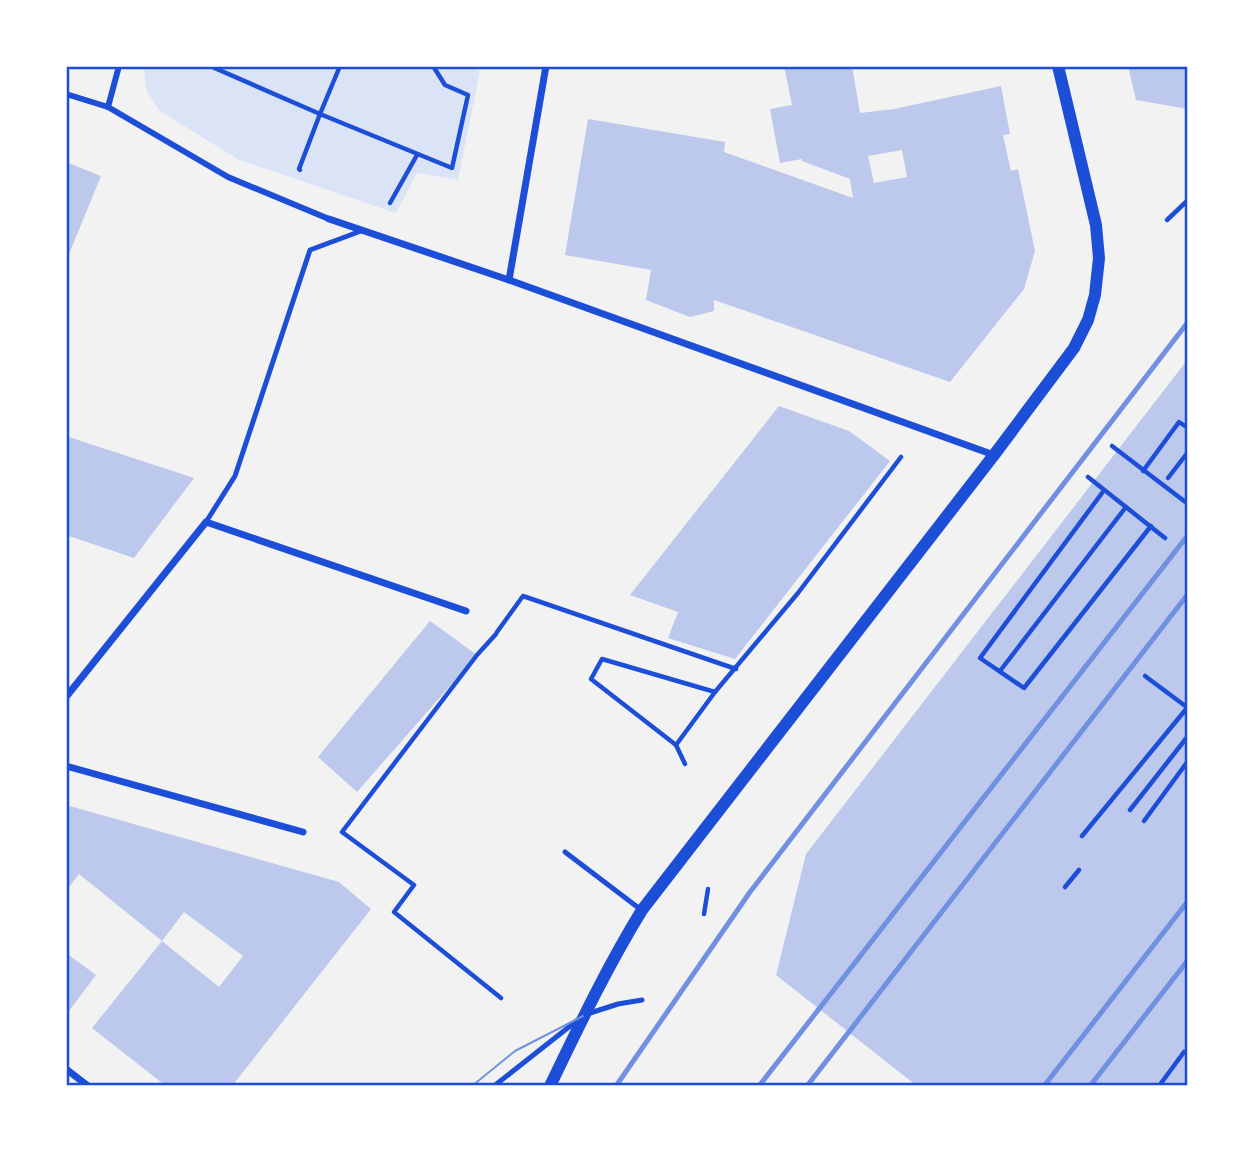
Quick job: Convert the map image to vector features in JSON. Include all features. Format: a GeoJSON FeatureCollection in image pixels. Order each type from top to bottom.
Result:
{"type":"FeatureCollection","features":[{"type":"Feature","properties":{"kind":"street"},"geometry":{"type":"LineString","coordinates":[[108,107],[119,66]]}},
{"type":"Feature","properties":{"kind":"street"},"geometry":{"type":"LineString","coordinates":[[509,281],[546,66]]}},
{"type":"Feature","properties":{"kind":"street"},"geometry":{"type":"LineString","coordinates":[[550,1086],[583,1016],[642,910],[994,455],[1074,348],[1088,320],[1095,295],[1099,258],[1096,225],[1058,66]]}},
{"type":"Feature","properties":{"kind":"street"},"geometry":{"type":"LineString","coordinates":[[66,93],[108,107],[228,177],[328,219],[994,455]]}},
{"type":"Feature","properties":{"kind":"street"},"geometry":{"type":"LineString","coordinates":[[66,697],[206,522],[466,611]]}},
{"type":"Feature","properties":{"kind":"street"},"geometry":{"type":"LineString","coordinates":[[66,766],[303,832]]}},
{"type":"Feature","properties":{"kind":"street"},"geometry":{"type":"LineString","coordinates":[[66,1069],[88,1086]]}},
{"type":"Feature","properties":{"kind":"lane"},"geometry":{"type":"LineString","coordinates":[[206,522],[235,476],[310,250],[364,230]]}},
{"type":"Feature","properties":{"kind":"lane"},"geometry":{"type":"LineString","coordinates":[[565,852],[642,910]]}},
{"type":"Feature","properties":{"kind":"lane"},"geometry":{"type":"LineString","coordinates":[[494,1086],[583,1016],[618,1004],[642,1000]]}},
{"type":"Feature","properties":{"kind":"path"},"geometry":{"type":"LineString","coordinates":[[210,66],[452,168],[468,95],[445,85],[433,66]]}},
{"type":"Feature","properties":{"kind":"path"},"geometry":{"type":"LineString","coordinates":[[312,174],[299,169],[340,66]]}},
{"type":"Feature","properties":{"kind":"path"},"geometry":{"type":"LineString","coordinates":[[389,204],[417,155]]}},
{"type":"Feature","properties":{"kind":"path"},"geometry":{"type":"LineString","coordinates":[[1167,220],[1188,200]]}},
{"type":"Feature","properties":{"kind":"path"},"geometry":{"type":"LineString","coordinates":[[1143,471],[1179,422],[1188,428]]}},
{"type":"Feature","properties":{"kind":"path"},"geometry":{"type":"LineString","coordinates":[[1112,446],[1188,504]]}},
{"type":"Feature","properties":{"kind":"path"},"geometry":{"type":"LineString","coordinates":[[1168,478],[1188,452]]}},
{"type":"Feature","properties":{"kind":"path"},"geometry":{"type":"LineString","coordinates":[[676,745],[715,692],[798,593],[904,454]]}},
{"type":"Feature","properties":{"kind":"path"},"geometry":{"type":"LineString","coordinates":[[1088,477],[1165,538]]}},
{"type":"Feature","properties":{"kind":"path"},"geometry":{"type":"LineString","coordinates":[[1102,493],[980,658],[1024,688],[1151,526]]}},
{"type":"Feature","properties":{"kind":"path"},"geometry":{"type":"LineString","coordinates":[[1000,671],[1126,507]]}},
{"type":"Feature","properties":{"kind":"path"},"geometry":{"type":"LineString","coordinates":[[501,998],[394,912],[414,885],[342,832],[523,596],[736,669]]}},
{"type":"Feature","properties":{"kind":"path"},"geometry":{"type":"LineString","coordinates":[[466,611],[496,634]]}},
{"type":"Feature","properties":{"kind":"path"},"geometry":{"type":"LineString","coordinates":[[685,764],[676,745],[591,679],[602,659],[715,692]]}},
{"type":"Feature","properties":{"kind":"path"},"geometry":{"type":"LineString","coordinates":[[1082,836],[1187,708],[1145,676]]}},
{"type":"Feature","properties":{"kind":"path"},"geometry":{"type":"LineString","coordinates":[[1129,810],[1188,736]]}},
{"type":"Feature","properties":{"kind":"path"},"geometry":{"type":"LineString","coordinates":[[1143,821],[1188,761]]}},
{"type":"Feature","properties":{"kind":"path"},"geometry":{"type":"LineString","coordinates":[[1071,879],[1065,887],[1079,870]]}},
{"type":"Feature","properties":{"kind":"path"},"geometry":{"type":"LineString","coordinates":[[704,914],[708,888]]}},
{"type":"Feature","properties":{"kind":"path"},"geometry":{"type":"LineString","coordinates":[[1159,1086],[1184,1052]]}},
{"type":"Feature","properties":{"kind":"shaded area"},"geometry":{"type":"Polygon","coordinates":[[[468,66],[480,71],[458,180],[417,173],[396,213],[239,160],[160,111],[146,90],[144,67],[468,66]]]}},
{"type":"Feature","properties":{"kind":"building"},"geometry":{"type":"Polygon","coordinates":[[[784,66],[852,66],[860,113],[894,109],[1001,86],[1010,134],[1003,135],[1011,171],[1018,169],[1035,251],[1024,289],[950,382],[714,300],[714,311],[690,317],[646,300],[651,270],[565,255],[588,119],[725,142],[724,152],[853,198],[850,179],[802,159],[780,163],[770,109],[792,105],[784,66]],[[902,150],[868,156],[874,183],[907,177],[902,150]]]}},
{"type":"Feature","properties":{"kind":"building"},"geometry":{"type":"Polygon","coordinates":[[[1128,66],[1188,66],[1188,109],[1136,100],[1128,66]]]}},
{"type":"Feature","properties":{"kind":"building"},"geometry":{"type":"Polygon","coordinates":[[[66,162],[101,176],[67,259],[66,259],[66,162]]]}},
{"type":"Feature","properties":{"kind":"building"},"geometry":{"type":"Polygon","coordinates":[[[1188,359],[1188,1086],[917,1086],[776,975],[806,854],[1188,359]]]}},
{"type":"Feature","properties":{"kind":"building"},"geometry":{"type":"Polygon","coordinates":[[[779,406],[849,431],[890,461],[735,659],[668,638],[678,612],[630,595],[779,406]]]}},
{"type":"Feature","properties":{"kind":"building"},"geometry":{"type":"Polygon","coordinates":[[[66,436],[194,478],[134,558],[66,535],[66,436]]]}},
{"type":"Feature","properties":{"kind":"building"},"geometry":{"type":"Polygon","coordinates":[[[430,621],[477,655],[357,792],[318,757],[430,621]]]}},
{"type":"Feature","properties":{"kind":"building"},"geometry":{"type":"Polygon","coordinates":[[[66,805],[339,882],[371,909],[232,1086],[166,1086],[92,1028],[162,941],[79,874],[66,891],[66,805]],[[184,912],[162,941],[219,987],[243,956],[184,912]]]}},
{"type":"Feature","properties":{"kind":"building"},"geometry":{"type":"Polygon","coordinates":[[[66,953],[96,975],[69,1011],[66,1009],[66,953]]]}},
{"type":"Feature","properties":{"kind":"tram line"},"geometry":{"type":"LineString","coordinates":[[472,1086],[515,1051],[583,1016]]}},
{"type":"Feature","properties":{"kind":"railway"},"geometry":{"type":"LineString","coordinates":[[616,1086],[750,892],[1188,322]]}},
{"type":"Feature","properties":{"kind":"railway"},"geometry":{"type":"LineString","coordinates":[[759,1086],[1188,535]]}},
{"type":"Feature","properties":{"kind":"railway"},"geometry":{"type":"LineString","coordinates":[[807,1086],[1188,594]]}},
{"type":"Feature","properties":{"kind":"railway"},"geometry":{"type":"LineString","coordinates":[[1044,1086],[1188,901]]}},
{"type":"Feature","properties":{"kind":"railway"},"geometry":{"type":"LineString","coordinates":[[1090,1086],[1188,960]]}}]}
